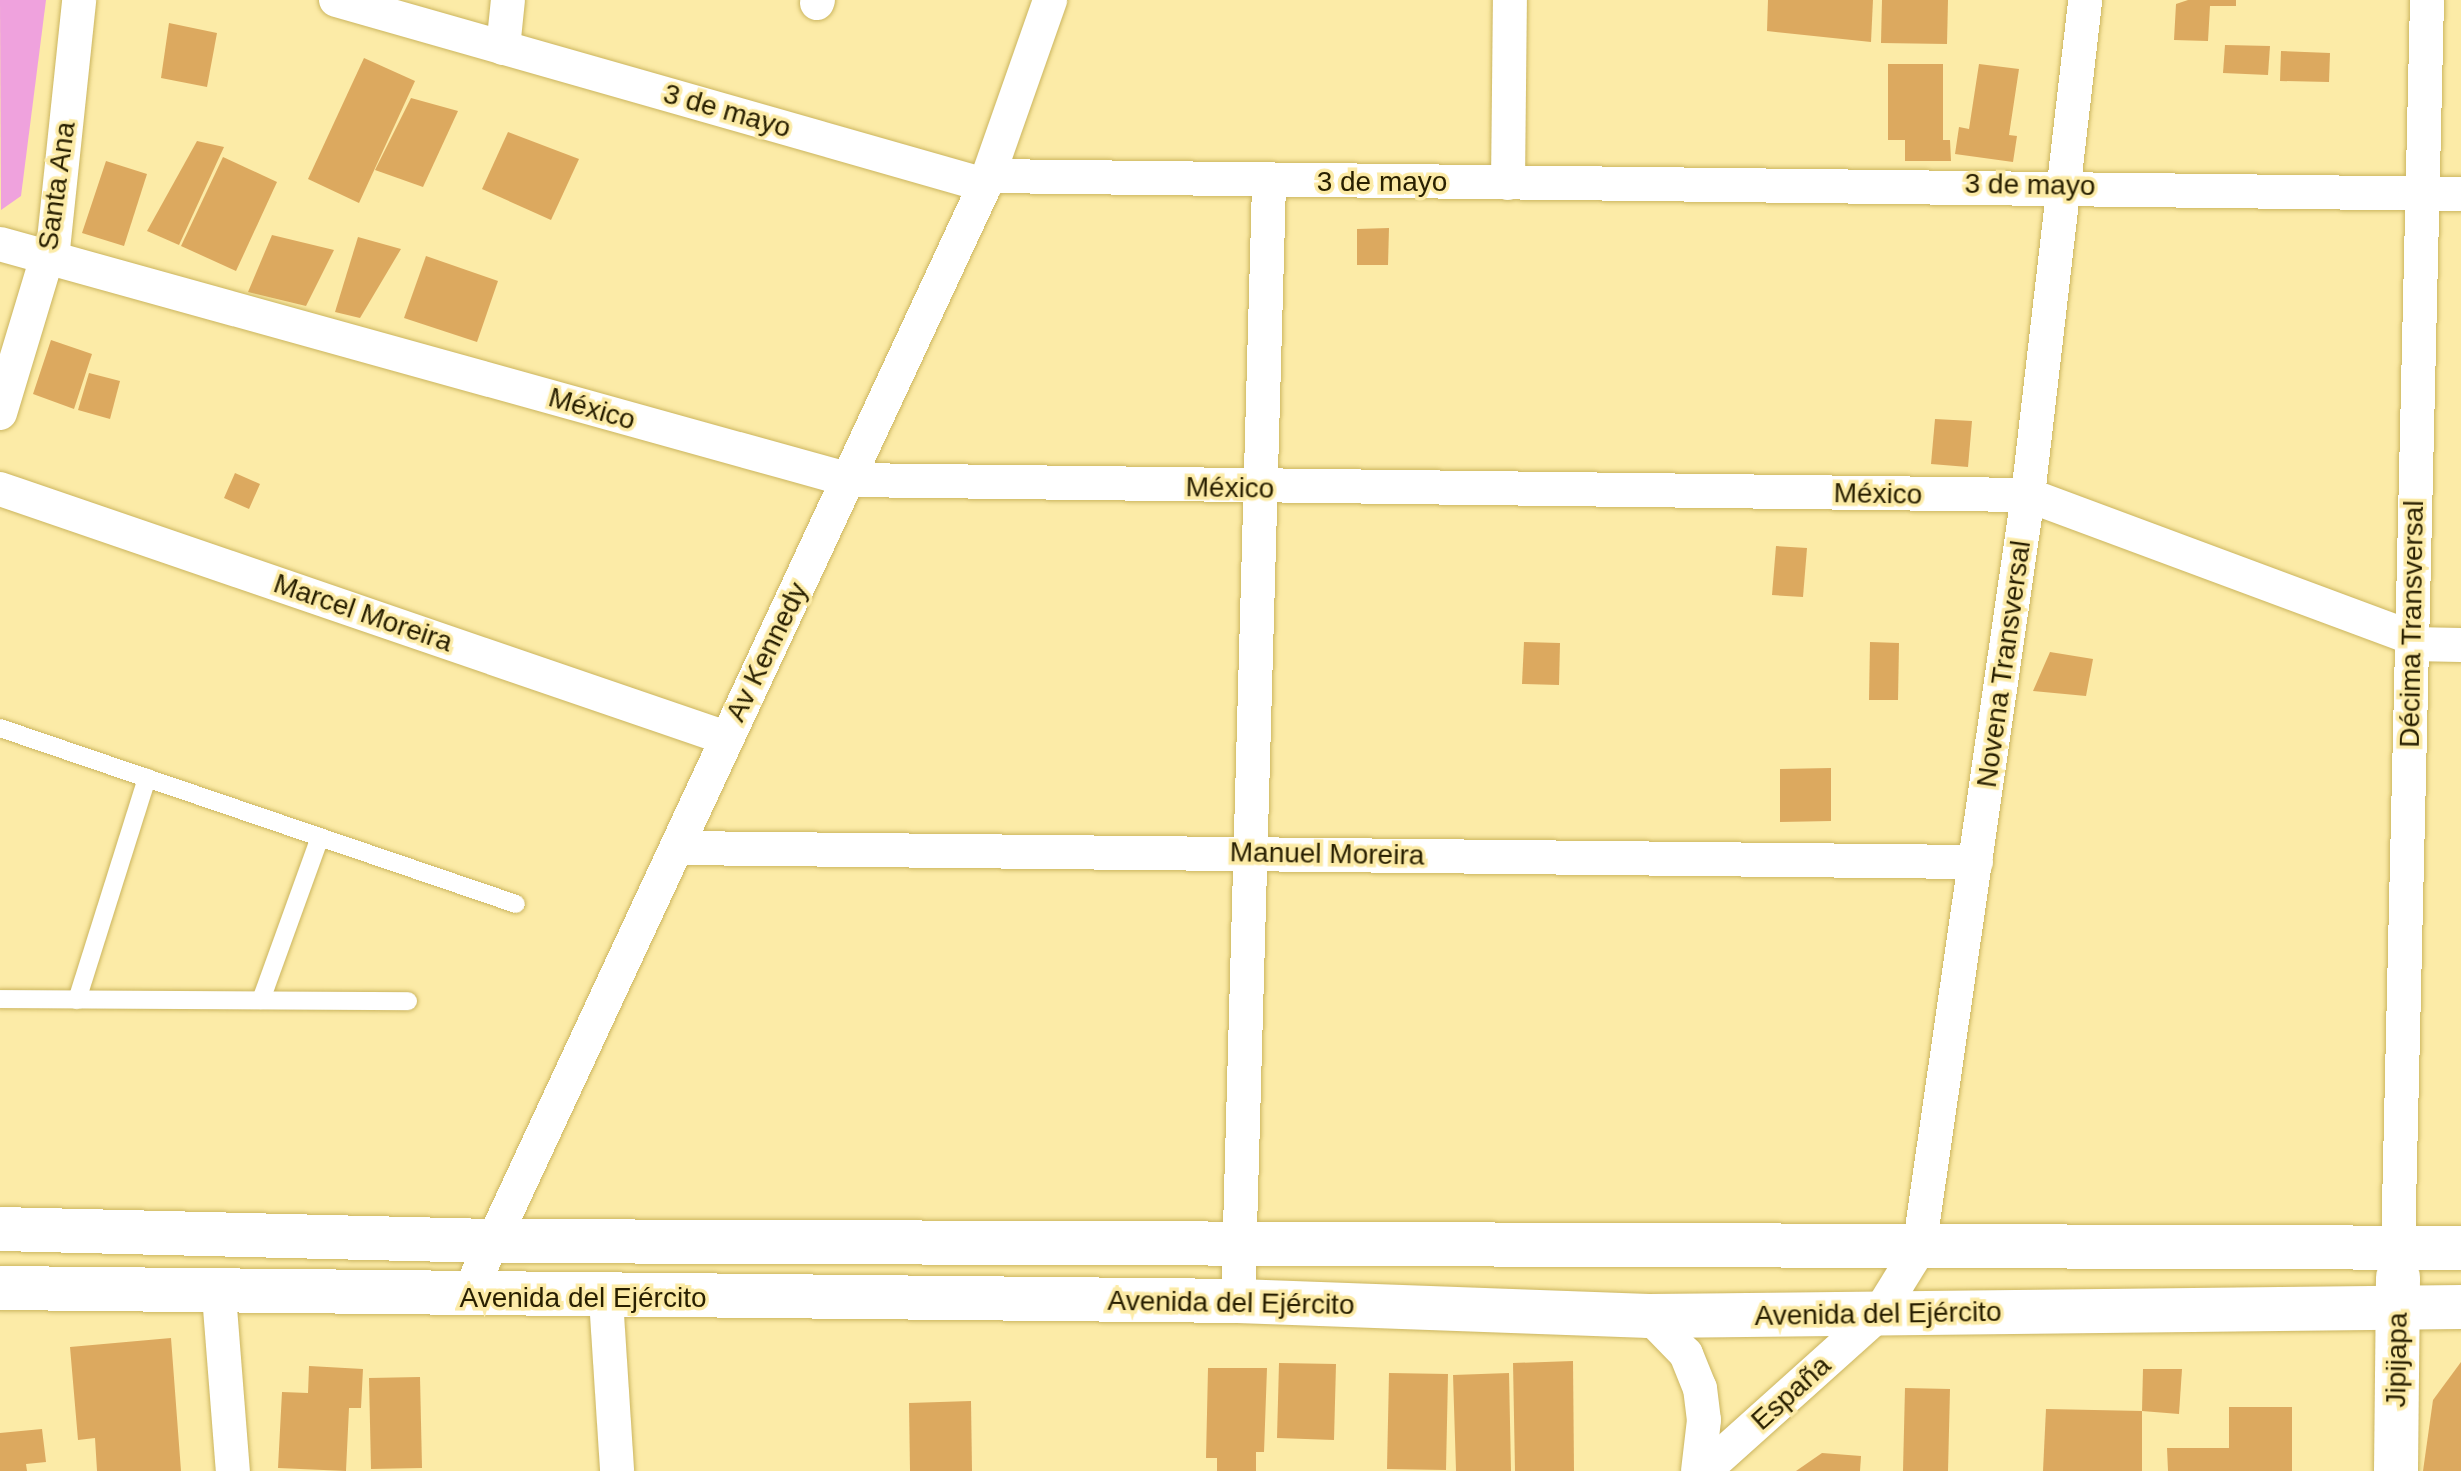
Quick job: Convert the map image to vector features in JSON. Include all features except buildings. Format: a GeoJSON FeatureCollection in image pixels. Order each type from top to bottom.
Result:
{"type":"FeatureCollection","features":[{"type":"Feature","properties":{"kind":"main road","name":"Avenida del Ejército"},"geometry":{"type":"LineString","coordinates":[[0,1229],[491,1241],[1919,1249],[2461,1248]]}},
{"type":"Feature","properties":{"kind":"main road","name":"Jipijapa"},"geometry":{"type":"LineString","coordinates":[[2396,1471],[2398,1249]]}},
{"type":"Feature","properties":{"kind":"main road","name":"Avenida del Ejército"},"geometry":{"type":"LineString","coordinates":[[0,1288],[219,1295],[1238,1301],[1649,1316],[2461,1307]]}},
{"type":"Feature","properties":{"kind":"street","name":"Santa Ana"},"geometry":{"type":"LineString","coordinates":[[0,413],[50,258],[79,0]]}},
{"type":"Feature","properties":{"kind":"street","name":"3 de mayo"},"geometry":{"type":"LineString","coordinates":[[336,0],[987,180],[2064,185],[2461,194]]}},
{"type":"Feature","properties":{"kind":"street"},"geometry":{"type":"LineString","coordinates":[[503,48],[508,0]]}},
{"type":"Feature","properties":{"kind":"street","name":"Av Kennedy"},"geometry":{"type":"LineString","coordinates":[[467,1297],[678,848],[726,738],[850,480],[987,180],[1050,0]]}},
{"type":"Feature","properties":{"kind":"street"},"geometry":{"type":"LineString","coordinates":[[1508,183],[1510,0]]}},
{"type":"Feature","properties":{"kind":"street","name":"Novena Transversal"},"geometry":{"type":"LineString","coordinates":[[1878,1315],[1919,1249],[2028,495],[2085,0]]}},
{"type":"Feature","properties":{"kind":"street","name":"Décima Transversal"},"geometry":{"type":"LineString","coordinates":[[2398,1249],[2427,0]]}},
{"type":"Feature","properties":{"kind":"street"},"geometry":{"type":"LineString","coordinates":[[1238,1301],[1264,488],[1269,182]]}},
{"type":"Feature","properties":{"kind":"street","name":"México"},"geometry":{"type":"LineString","coordinates":[[0,244],[850,480],[1264,488],[2028,495],[2412,641],[2461,645]]}},
{"type":"Feature","properties":{"kind":"street","name":"Marcel Moreira"},"geometry":{"type":"LineString","coordinates":[[0,489],[726,738]]}},
{"type":"Feature","properties":{"kind":"street","name":"Manuel Moreira"},"geometry":{"type":"LineString","coordinates":[[678,848],[1976,862]]}},
{"type":"Feature","properties":{"kind":"street"},"geometry":{"type":"LineString","coordinates":[[219,1295],[233,1471]]}},
{"type":"Feature","properties":{"kind":"street"},"geometry":{"type":"LineString","coordinates":[[606,1299],[617,1471]]}},
{"type":"Feature","properties":{"kind":"street","name":"España"},"geometry":{"type":"LineString","coordinates":[[1704,1471],[1878,1315]]}},
{"type":"Feature","properties":{"kind":"street","name":"España"},"geometry":{"type":"LineString","coordinates":[[1649,1316],[1686,1354],[1700,1388],[1704,1420],[1698,1471]]}},
{"type":"Feature","properties":{"kind":"lane"},"geometry":{"type":"LineString","coordinates":[[0,728],[516,904]]}},
{"type":"Feature","properties":{"kind":"lane"},"geometry":{"type":"LineString","coordinates":[[77,1000],[147,778]]}},
{"type":"Feature","properties":{"kind":"lane"},"geometry":{"type":"LineString","coordinates":[[261,1000],[320,837]]}},
{"type":"Feature","properties":{"kind":"lane"},"geometry":{"type":"LineString","coordinates":[[0,999],[408,1001]]}},
{"type":"Feature","properties":{"kind":"shaded area"},"geometry":{"type":"Polygon","coordinates":[[[0,0],[46,0],[21,196],[1,210],[0,0]]]}}]}
